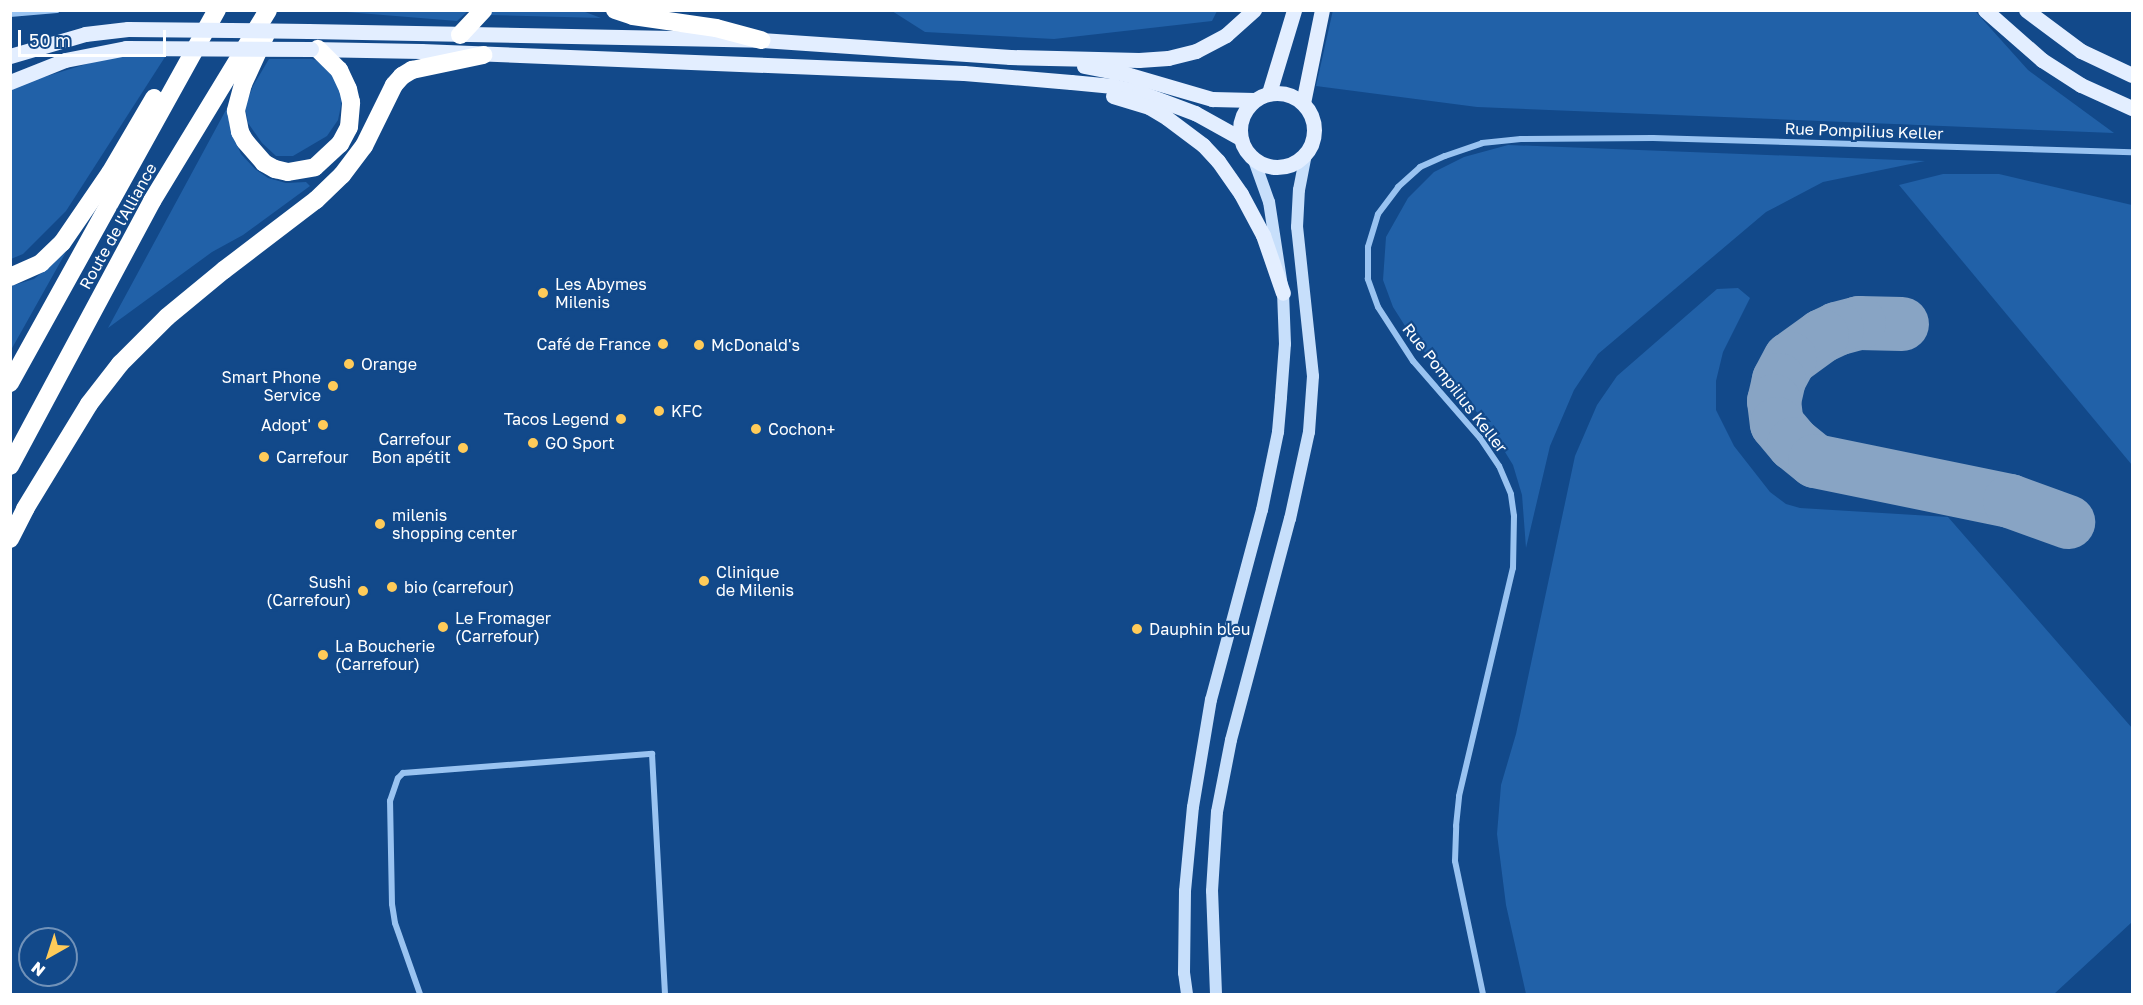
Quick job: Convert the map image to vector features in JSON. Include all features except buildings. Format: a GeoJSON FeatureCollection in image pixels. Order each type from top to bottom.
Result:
{"type":"FeatureCollection","features":[{"type":"Feature","properties":{"kind":"highway"},"geometry":{"type":"LineString","coordinates":[[10,277],[40,263],[62,243],[81,217],[205,10]]}},
{"type":"Feature","properties":{"kind":"highway","name":"Route de l'Alliance"},"geometry":{"type":"LineString","coordinates":[[10,383],[216,10]]}},
{"type":"Feature","properties":{"kind":"highway","name":"Route de l'Alliance"},"geometry":{"type":"LineString","coordinates":[[10,466],[152,201],[268,10]]}},
{"type":"Feature","properties":{"kind":"highway"},"geometry":{"type":"LineString","coordinates":[[276,10],[243,84],[236,111],[240,132],[245,141],[258,157],[274,169],[288,172],[315,167],[340,144],[349,127],[351,102],[348,89],[339,70],[315,49]]}},
{"type":"Feature","properties":{"kind":"highway"},"geometry":{"type":"LineString","coordinates":[[460,35],[483,10]]}},
{"type":"Feature","properties":{"kind":"highway"},"geometry":{"type":"LineString","coordinates":[[615,10],[642,18],[716,28],[761,40]]}},
{"type":"Feature","properties":{"kind":"highway"},"geometry":{"type":"LineString","coordinates":[[10,539],[25,509],[89,404],[120,364],[175,310],[316,200],[335,181],[364,146],[394,85],[402,76],[421,68],[483,55]]}},
{"type":"Feature","properties":{"kind":"main road"},"geometry":{"type":"LineString","coordinates":[[10,56],[85,34],[128,29],[761,40],[1010,57],[1139,60],[1168,58],[1196,51],[1226,35],[1254,10]]}},
{"type":"Feature","properties":{"kind":"main road"},"geometry":{"type":"LineString","coordinates":[[1269,93],[1294,10]]}},
{"type":"Feature","properties":{"kind":"main road"},"geometry":{"type":"LineString","coordinates":[[1303,103],[1322,10]]}},
{"type":"Feature","properties":{"kind":"main road"},"geometry":{"type":"LineString","coordinates":[[1985,10],[2042,60],[2081,85],[2133,108]]}},
{"type":"Feature","properties":{"kind":"main road"},"geometry":{"type":"LineString","coordinates":[[2026,10],[2081,51],[2133,75]]}},
{"type":"Feature","properties":{"kind":"main road"},"geometry":{"type":"LineString","coordinates":[[10,82],[65,60],[126,48],[315,49],[964,73],[1071,82],[1139,92],[1195,113],[1240,138]]}},
{"type":"Feature","properties":{"kind":"main road"},"geometry":{"type":"LineString","coordinates":[[1010,57],[1106,70],[1212,99],[1254,100]]}},
{"type":"Feature","properties":{"kind":"main road"},"geometry":{"type":"LineString","coordinates":[[1071,82],[1149,107],[1203,145],[1230,177],[1251,212],[1263,235],[1283,293]]}},
{"type":"Feature","properties":{"kind":"main road"},"geometry":{"type":"LineString","coordinates":[[1216,994],[1212,891],[1217,813],[1246,677],[1290,519],[1309,432],[1313,376],[1310,326],[1297,227],[1299,190],[1306,154],[1312,144],[1314,123],[1303,103],[1287,94],[1269,93],[1254,100],[1244,110],[1239,123],[1240,138],[1248,154],[1254,160],[1272,168],[1281,168],[1291,165],[1306,154]]}},
{"type":"Feature","properties":{"kind":"main road"},"geometry":{"type":"LineString","coordinates":[[1187,994],[1184,973],[1185,891],[1193,807],[1212,700],[1262,510],[1278,432],[1285,344],[1283,293],[1269,202],[1254,160]]}},
{"type":"Feature","properties":{"kind":"street"},"geometry":{"type":"LineString","coordinates":[[10,14],[57,10]]}},
{"type":"Feature","properties":{"kind":"street","name":"Rue Pompilius Keller"},"geometry":{"type":"LineString","coordinates":[[1483,994],[1455,861],[1456,826],[1459,796],[1513,568],[1514,516],[1511,494],[1499,466],[1480,438],[1413,361],[1378,307],[1368,279],[1368,247],[1378,214],[1398,187],[1420,167],[1445,156],[1482,143],[1521,139],[1653,138],[2133,152]]}},
{"type":"Feature","properties":{"kind":"street"},"geometry":{"type":"LineString","coordinates":[[420,994],[395,922],[392,904],[390,801],[398,778],[403,773],[652,754],[665,994]]}},
{"type":"Feature","properties":{"kind":"shaded area"},"geometry":{"type":"Polygon","coordinates":[[[580,10],[601,18],[489,15],[491,11],[580,10]]]}},
{"type":"Feature","properties":{"kind":"shaded area"},"geometry":{"type":"Polygon","coordinates":[[[1333,10],[1975,11],[2028,70],[2114,133],[1477,107],[1316,86],[1333,10]]]}},
{"type":"Feature","properties":{"kind":"shaded area"},"geometry":{"type":"Polygon","coordinates":[[[334,11],[468,11],[457,21],[334,11]]]}},
{"type":"Feature","properties":{"kind":"shaded area"},"geometry":{"type":"Polygon","coordinates":[[[892,11],[1217,11],[1212,21],[1054,39],[925,32],[892,11]]]}},
{"type":"Feature","properties":{"kind":"shaded area"},"geometry":{"type":"Polygon","coordinates":[[[123,56],[165,57],[66,211],[23,254],[11,259],[11,87],[103,59],[123,56]]]}},
{"type":"Feature","properties":{"kind":"shaded area"},"geometry":{"type":"Polygon","coordinates":[[[269,59],[312,59],[328,64],[341,85],[342,101],[338,120],[327,136],[293,156],[276,156],[262,143],[248,123],[245,107],[253,86],[269,59]]]}},
{"type":"Feature","properties":{"kind":"shaded area"},"geometry":{"type":"Polygon","coordinates":[[[227,108],[231,131],[241,154],[255,169],[268,178],[286,183],[306,182],[310,186],[243,235],[212,252],[108,328],[227,108]]]}},
{"type":"Feature","properties":{"kind":"shaded area"},"geometry":{"type":"Polygon","coordinates":[[[1508,145],[1925,161],[1823,182],[1766,212],[1598,354],[1574,390],[1550,446],[1526,548],[1522,495],[1513,465],[1489,426],[1414,340],[1393,307],[1383,280],[1386,237],[1408,198],[1434,172],[1464,157],[1508,145]]]}},
{"type":"Feature","properties":{"kind":"shaded area"},"geometry":{"type":"Polygon","coordinates":[[[1943,174],[1999,174],[2132,205],[2132,465],[1899,185],[1943,174]]]}},
{"type":"Feature","properties":{"kind":"shaded area"},"geometry":{"type":"Polygon","coordinates":[[[66,252],[11,350],[11,286],[34,279],[66,252]]]}},
{"type":"Feature","properties":{"kind":"shaded area"},"geometry":{"type":"Polygon","coordinates":[[[1738,288],[1750,298],[1723,352],[1716,381],[1716,410],[1734,446],[1770,492],[1786,504],[1800,508],[1948,517],[2132,728],[2132,922],[2054,994],[1526,994],[1506,905],[1497,834],[1501,785],[1516,734],[1575,456],[1597,405],[1617,376],[1717,289],[1738,288]]]}},
{"type":"Feature","properties":{"kind":"taxiway"},"geometry":{"type":"LineString","coordinates":[[1902,324],[1859,323],[1837,329],[1822,336],[1790,359],[1779,380],[1774,401],[1777,424],[1794,444],[1815,461],[2010,501],[2068,522]]}},
{"type":"Feature","properties":{"kind":"place","name":"Les Abymes Milenis"},"geometry":{"type":"Point","coordinates":[543,293]}},
{"type":"Feature","properties":{"kind":"place","name":"Café de France"},"geometry":{"type":"Point","coordinates":[663,344]}},
{"type":"Feature","properties":{"kind":"place","name":"McDonald's"},"geometry":{"type":"Point","coordinates":[699,345]}},
{"type":"Feature","properties":{"kind":"place","name":"Orange"},"geometry":{"type":"Point","coordinates":[349,364]}},
{"type":"Feature","properties":{"kind":"place","name":"Smart Phone Service"},"geometry":{"type":"Point","coordinates":[333,386]}},
{"type":"Feature","properties":{"kind":"place","name":"KFC"},"geometry":{"type":"Point","coordinates":[659,411]}},
{"type":"Feature","properties":{"kind":"place","name":"Tacos Legend"},"geometry":{"type":"Point","coordinates":[621,419]}},
{"type":"Feature","properties":{"kind":"place","name":"Adopt'"},"geometry":{"type":"Point","coordinates":[323,425]}},
{"type":"Feature","properties":{"kind":"place","name":"Cochon+"},"geometry":{"type":"Point","coordinates":[756,429]}},
{"type":"Feature","properties":{"kind":"place","name":"GO Sport"},"geometry":{"type":"Point","coordinates":[533,443]}},
{"type":"Feature","properties":{"kind":"place","name":"Carrefour Bon apétit"},"geometry":{"type":"Point","coordinates":[463,448]}},
{"type":"Feature","properties":{"kind":"place","name":"Carrefour"},"geometry":{"type":"Point","coordinates":[264,457]}},
{"type":"Feature","properties":{"kind":"place","name":"milenis shopping center"},"geometry":{"type":"Point","coordinates":[380,524]}},
{"type":"Feature","properties":{"kind":"place","name":"Clinique de Milenis"},"geometry":{"type":"Point","coordinates":[704,581]}},
{"type":"Feature","properties":{"kind":"place","name":"bio (carrefour)"},"geometry":{"type":"Point","coordinates":[392,587]}},
{"type":"Feature","properties":{"kind":"place","name":"Sushi (Carrefour)"},"geometry":{"type":"Point","coordinates":[363,591]}},
{"type":"Feature","properties":{"kind":"place","name":"Le Fromager (Carrefour)"},"geometry":{"type":"Point","coordinates":[443,627]}},
{"type":"Feature","properties":{"kind":"place","name":"Dauphin bleu"},"geometry":{"type":"Point","coordinates":[1137,629]}},
{"type":"Feature","properties":{"kind":"place","name":"La Boucherie (Carrefour)"},"geometry":{"type":"Point","coordinates":[323,655]}}]}
